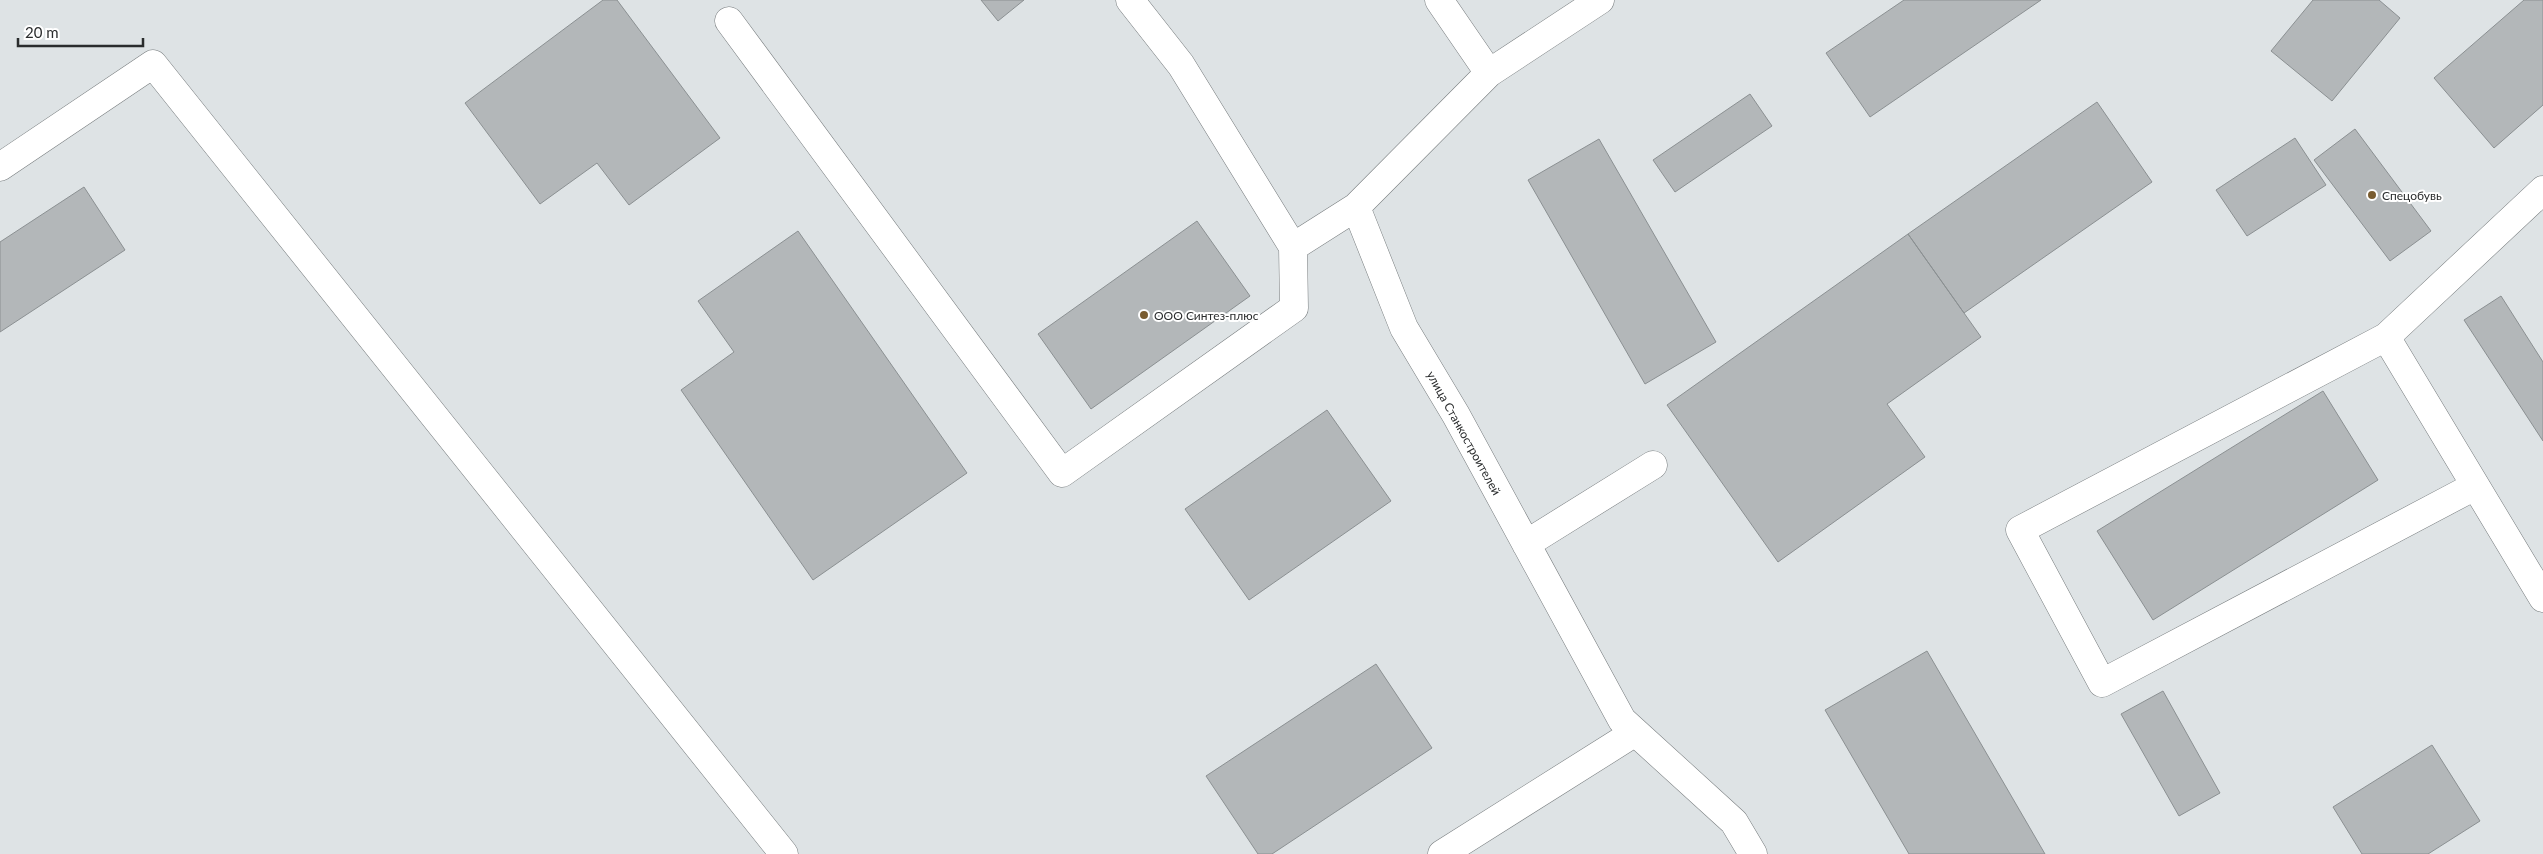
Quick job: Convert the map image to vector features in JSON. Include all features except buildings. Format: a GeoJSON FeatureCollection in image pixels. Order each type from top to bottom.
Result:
{"type":"FeatureCollection","features":[{"type":"Feature","properties":{"kind":"lane"},"geometry":{"type":"LineString","coordinates":[[729,21],[1062,473],[1294,308],[1293,247],[1181,65],[1130,0]]}},
{"type":"Feature","properties":{"kind":"lane"},"geometry":{"type":"LineString","coordinates":[[1440,0],[1489,73]]}},
{"type":"Feature","properties":{"kind":"lane"},"geometry":{"type":"LineString","coordinates":[[1293,247],[1356,207],[1489,73],[1600,0]]}},
{"type":"Feature","properties":{"kind":"lane"},"geometry":{"type":"LineString","coordinates":[[0,167],[152,64],[784,854]]}},
{"type":"Feature","properties":{"kind":"lane"},"geometry":{"type":"LineString","coordinates":[[2475,486],[2102,683],[2020,530],[2386,337],[2543,190]]}},
{"type":"Feature","properties":{"kind":"lane","name":"улица Станкостроителей"},"geometry":{"type":"LineString","coordinates":[[1356,207],[1404,328],[1456,415],[1622,720],[1634,733],[1442,854]]}},
{"type":"Feature","properties":{"kind":"lane"},"geometry":{"type":"LineString","coordinates":[[2386,337],[2543,598]]}},
{"type":"Feature","properties":{"kind":"lane"},"geometry":{"type":"LineString","coordinates":[[1526,544],[1653,465]]}},
{"type":"Feature","properties":{"kind":"lane"},"geometry":{"type":"LineString","coordinates":[[1622,720],[1734,822],[1753,854]]}},
{"type":"Feature","properties":{"kind":"place","name":"Спецобувь"},"geometry":{"type":"Point","coordinates":[2372,195]}},
{"type":"Feature","properties":{"kind":"place","name":"ООО Синтез-плюс"},"geometry":{"type":"Point","coordinates":[1144,315]}}]}
